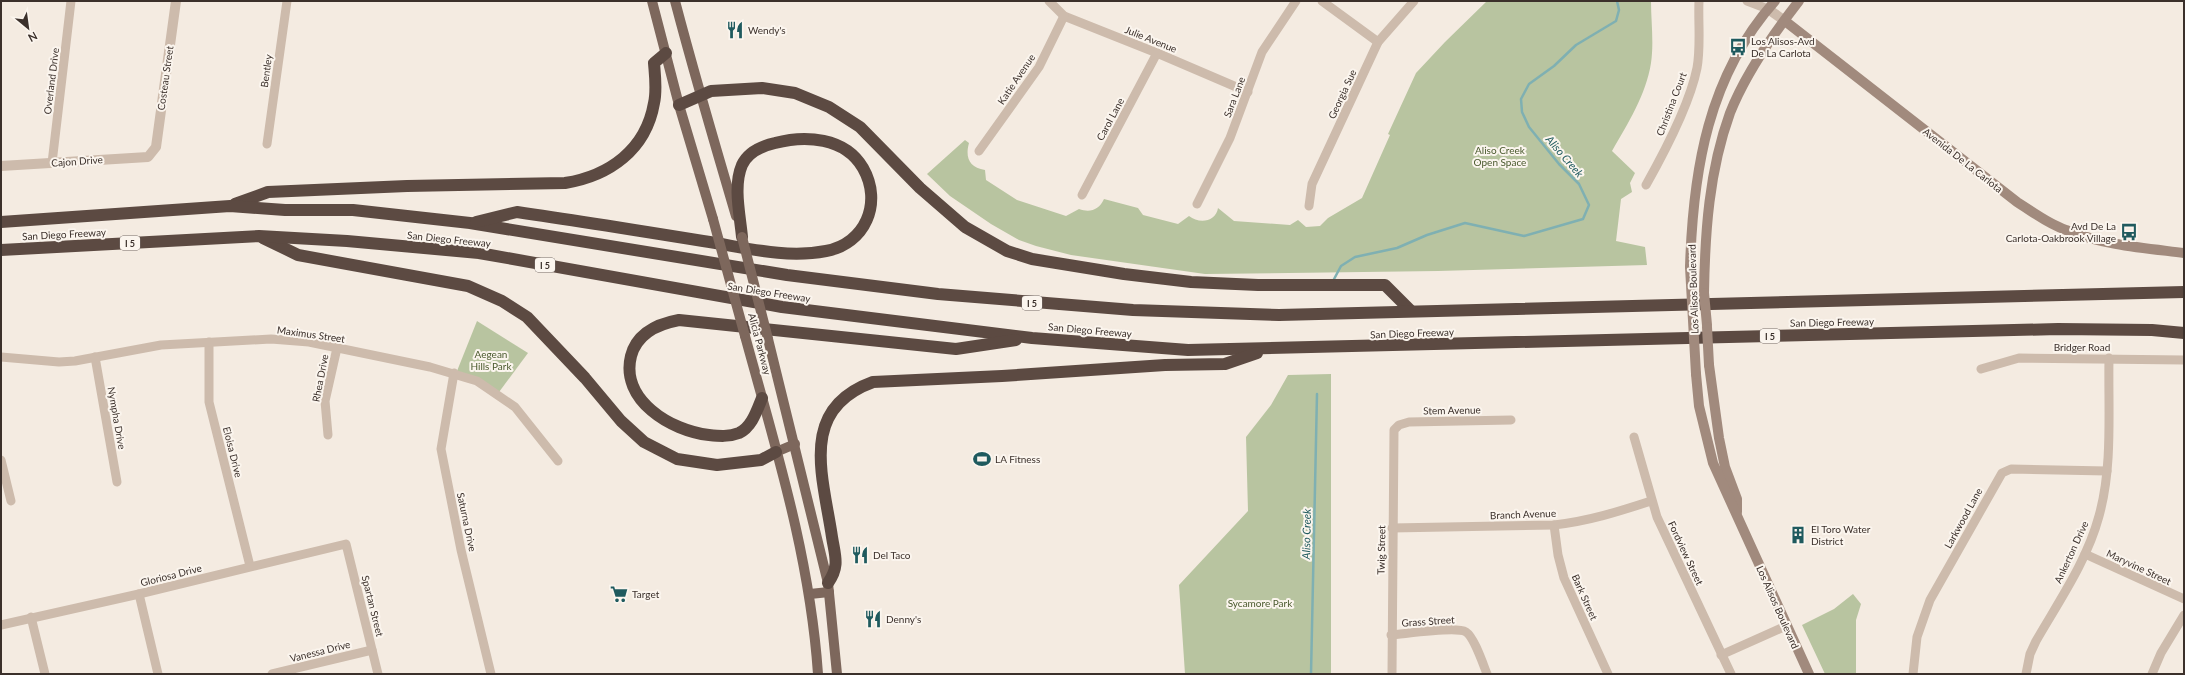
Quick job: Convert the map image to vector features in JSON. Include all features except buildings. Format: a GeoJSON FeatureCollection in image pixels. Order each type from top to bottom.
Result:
{"type":"FeatureCollection","features":[{"type":"Feature","properties":{"kind":"highway"},"geometry":{"type":"LineString","coordinates":[[230,206],[268,192],[407,186],[565,183],[582,180],[600,174],[618,163],[633,149],[647,127],[655,97],[654,63],[666,53]]}},
{"type":"Feature","properties":{"kind":"highway"},"geometry":{"type":"LineString","coordinates":[[679,105],[711,91],[762,88],[796,93],[829,106],[860,127],[920,188],[965,227],[989,243],[1007,251],[1032,259],[1124,274],[1191,282],[1258,285],[1386,285],[1411,310]]}},
{"type":"Feature","properties":{"kind":"highway"},"geometry":{"type":"LineString","coordinates":[[470,223],[518,212],[773,252],[825,251],[837,248],[851,241],[867,222],[871,210],[872,198],[868,178],[862,167],[851,155],[834,144],[811,138],[791,138],[757,149],[749,155],[740,174],[738,195],[742,238]]}},
{"type":"Feature","properties":{"kind":"highway","name":"San Diego Freeway"},"geometry":{"type":"LineString","coordinates":[[1,222],[230,206],[285,210],[353,210],[470,223],[788,275],[938,294],[1133,310],[1290,314],[2184,292]]}},
{"type":"Feature","properties":{"kind":"highway"},"geometry":{"type":"LineString","coordinates":[[259,236],[298,255],[468,286],[502,300],[527,317],[585,378],[620,421],[644,442],[677,459],[717,465],[761,460],[772,455]]}},
{"type":"Feature","properties":{"kind":"highway","name":"San Diego Freeway"},"geometry":{"type":"LineString","coordinates":[[1,250],[259,236],[347,241],[479,253],[782,308],[1032,338],[1188,350],[2058,329],[2184,333]]}},
{"type":"Feature","properties":{"kind":"highway"},"geometry":{"type":"LineString","coordinates":[[762,398],[752,421],[739,433],[724,437],[692,433],[666,421],[644,404],[632,386],[628,368],[633,347],[645,333],[661,324],[679,320],[956,349],[1032,338]]}},
{"type":"Feature","properties":{"kind":"highway"},"geometry":{"type":"LineString","coordinates":[[829,588],[836,572],[835,553],[825,500],[820,457],[821,442],[824,427],[840,400],[855,388],[873,382],[1002,376],[1165,365],[1225,364],[1268,349]]}},
{"type":"Feature","properties":{"kind":"main road","name":"Alicia Parkway"},"geometry":{"type":"LineString","coordinates":[[652,1],[679,105],[762,398],[772,455],[802,553],[810,594],[818,674]]}},
{"type":"Feature","properties":{"kind":"main road","name":"Alicia Parkway"},"geometry":{"type":"LineString","coordinates":[[675,1],[693,62],[700,96],[742,238],[829,588],[837,674]]}},
{"type":"Feature","properties":{"kind":"main road","name":"Los Alisos Boulevard"},"geometry":{"type":"LineString","coordinates":[[1775,1],[1765,5],[1728,71],[1707,131],[1699,159],[1692,219],[1690,267],[1699,406],[1713,463],[1809,674]]}},
{"type":"Feature","properties":{"kind":"main road","name":"Los Alisos Boulevard"},"geometry":{"type":"LineString","coordinates":[[1737,518],[1737,499],[1725,467],[1719,438],[1709,365],[1704,270],[1709,201],[1717,159],[1730,112],[1742,88],[1799,1]]}},
{"type":"Feature","properties":{"kind":"main road","name":"Avenida De La Carlota"},"geometry":{"type":"LineString","coordinates":[[1785,21],[2017,202],[2045,220],[2067,231],[2092,239],[2125,246],[2184,253]]}},
{"type":"Feature","properties":{"kind":"main road"},"geometry":{"type":"LineString","coordinates":[[772,455],[794,444]]}},
{"type":"Feature","properties":{"kind":"main road"},"geometry":{"type":"LineString","coordinates":[[810,594],[829,588]]}},
{"type":"Feature","properties":{"kind":"street","name":"Overland Drive"},"geometry":{"type":"LineString","coordinates":[[52,163],[71,1]]}},
{"type":"Feature","properties":{"kind":"street","name":"Costeau Street"},"geometry":{"type":"LineString","coordinates":[[152,153],[156,147],[176,1]]}},
{"type":"Feature","properties":{"kind":"street","name":"Bentley"},"geometry":{"type":"LineString","coordinates":[[267,144],[287,1]]}},
{"type":"Feature","properties":{"kind":"street","name":"Julie Avenue"},"geometry":{"type":"LineString","coordinates":[[1049,1],[1064,16],[1157,53],[1248,92]]}},
{"type":"Feature","properties":{"kind":"street","name":"Sara Lane"},"geometry":{"type":"LineString","coordinates":[[1197,204],[1230,138],[1262,52],[1296,1]]}},
{"type":"Feature","properties":{"kind":"street"},"geometry":{"type":"LineString","coordinates":[[1322,1],[1378,42]]}},
{"type":"Feature","properties":{"kind":"street","name":"Georgia Sue"},"geometry":{"type":"LineString","coordinates":[[1309,206],[1312,184],[1378,42],[1414,1]]}},
{"type":"Feature","properties":{"kind":"street","name":"Christina Court"},"geometry":{"type":"LineString","coordinates":[[1646,185],[1663,153],[1689,93],[1697,67],[1699,1]]}},
{"type":"Feature","properties":{"kind":"street","name":"Avenida De La Carlota"},"geometry":{"type":"LineString","coordinates":[[1747,1],[1765,5],[1785,21]]}},
{"type":"Feature","properties":{"kind":"street","name":"Katie Avenue"},"geometry":{"type":"LineString","coordinates":[[979,151],[1039,67],[1064,16]]}},
{"type":"Feature","properties":{"kind":"street","name":"Carol Lane"},"geometry":{"type":"LineString","coordinates":[[1082,195],[1157,53]]}},
{"type":"Feature","properties":{"kind":"street","name":"Cajon Drive"},"geometry":{"type":"LineString","coordinates":[[1,166],[148,157],[152,153]]}},
{"type":"Feature","properties":{"kind":"street","name":"Maximus Street"},"geometry":{"type":"LineString","coordinates":[[1,357],[59,362],[95,357],[138,348],[209,342],[271,339],[309,342],[454,373],[477,381],[515,407],[558,461]]}},
{"type":"Feature","properties":{"kind":"street","name":"Eloisa Drive"},"geometry":{"type":"LineString","coordinates":[[209,342],[209,402],[250,566]]}},
{"type":"Feature","properties":{"kind":"street","name":"Rhea Drive"},"geometry":{"type":"LineString","coordinates":[[328,435],[325,401],[337,348]]}},
{"type":"Feature","properties":{"kind":"street","name":"Nympha Drive"},"geometry":{"type":"LineString","coordinates":[[95,357],[118,482]]}},
{"type":"Feature","properties":{"kind":"street","name":"Bridger Road"},"geometry":{"type":"LineString","coordinates":[[1982,369],[2019,358],[2184,360]]}},
{"type":"Feature","properties":{"kind":"street","name":"Ankerton Drive"},"geometry":{"type":"LineString","coordinates":[[2026,674],[2030,654],[2085,554],[2099,518],[2107,471],[2109,358]]}},
{"type":"Feature","properties":{"kind":"street","name":"Saturna Drive"},"geometry":{"type":"LineString","coordinates":[[454,373],[441,449],[461,550],[491,674]]}},
{"type":"Feature","properties":{"kind":"street","name":"Stem Avenue"},"geometry":{"type":"LineString","coordinates":[[1396,428],[1402,423],[1409,422],[1511,420]]}},
{"type":"Feature","properties":{"kind":"street","name":"Twig Street"},"geometry":{"type":"LineString","coordinates":[[1392,674],[1393,434],[1396,428]]}},
{"type":"Feature","properties":{"kind":"street","name":"Fordview Street"},"geometry":{"type":"LineString","coordinates":[[1634,437],[1651,501],[1731,674]]}},
{"type":"Feature","properties":{"kind":"street"},"geometry":{"type":"LineString","coordinates":[[1,460],[11,500]]}},
{"type":"Feature","properties":{"kind":"street","name":"Larkwood Lane"},"geometry":{"type":"LineString","coordinates":[[1913,674],[1917,637],[1930,600],[2002,473],[2011,469],[2107,471]]}},
{"type":"Feature","properties":{"kind":"street","name":"Branch Avenue"},"geometry":{"type":"LineString","coordinates":[[1392,528],[1554,524],[1597,519],[1651,501]]}},
{"type":"Feature","properties":{"kind":"street","name":"Bark Street"},"geometry":{"type":"LineString","coordinates":[[1554,524],[1558,555],[1564,578],[1608,674]]}},
{"type":"Feature","properties":{"kind":"street","name":"Gloriosa Drive"},"geometry":{"type":"LineString","coordinates":[[1,625],[31,617],[139,594],[346,544]]}},
{"type":"Feature","properties":{"kind":"street","name":"Spartan Street"},"geometry":{"type":"LineString","coordinates":[[346,544],[378,674]]}},
{"type":"Feature","properties":{"kind":"street","name":"Maryvine Street"},"geometry":{"type":"LineString","coordinates":[[2085,554],[2184,599]]}},
{"type":"Feature","properties":{"kind":"street"},"geometry":{"type":"LineString","coordinates":[[139,594],[158,674]]}},
{"type":"Feature","properties":{"kind":"street"},"geometry":{"type":"LineString","coordinates":[[2152,674],[2161,653],[2184,615]]}},
{"type":"Feature","properties":{"kind":"street"},"geometry":{"type":"LineString","coordinates":[[31,617],[45,674]]}},
{"type":"Feature","properties":{"kind":"street"},"geometry":{"type":"LineString","coordinates":[[1721,655],[1786,626]]}},
{"type":"Feature","properties":{"kind":"street","name":"Grass Street"},"geometry":{"type":"LineString","coordinates":[[1391,635],[1455,630],[1466,632],[1472,640],[1487,674]]}},
{"type":"Feature","properties":{"kind":"street","name":"Vanessa Drive"},"geometry":{"type":"LineString","coordinates":[[272,674],[372,650]]}},
{"type":"Feature","properties":{"kind":"green space","name":"Aliso Creek Open Space"},"geometry":{"type":"Polygon","coordinates":[[[1487,1],[1651,1],[1652,48],[1649,75],[1641,98],[1612,151],[1635,173],[1630,183],[1632,192],[1621,199],[1616,241],[1645,247],[1647,265],[1438,271],[1205,274],[1071,255],[1019,240],[991,224],[950,196],[927,174],[965,140],[969,143],[968,157],[970,161],[975,167],[985,170],[986,180],[1017,200],[1066,216],[1079,209],[1087,211],[1094,210],[1100,206],[1104,199],[1138,208],[1143,215],[1178,224],[1189,216],[1193,219],[1202,221],[1211,219],[1217,213],[1218,208],[1234,221],[1290,225],[1298,220],[1306,227],[1320,226],[1328,218],[1362,198],[1390,135],[1388,134],[1416,73],[1487,1]]]}},
{"type":"Feature","properties":{"kind":"green space","name":"Aegean Hills Park"},"geometry":{"type":"Polygon","coordinates":[[[477,321],[528,353],[499,392],[457,371],[477,321]]]}},
{"type":"Feature","properties":{"kind":"green space","name":"Sycamore Park"},"geometry":{"type":"Polygon","coordinates":[[[1331,374],[1331,674],[1185,674],[1179,585],[1248,511],[1246,437],[1271,405],[1288,375],[1331,374]]]}},
{"type":"Feature","properties":{"kind":"green space"},"geometry":{"type":"Polygon","coordinates":[[[1853,594],[1861,604],[1856,620],[1856,674],[1825,674],[1802,625],[1834,609],[1853,594]]]}},
{"type":"Feature","properties":{"kind":"waterway","name":"Aliso Creek"},"geometry":{"type":"LineString","coordinates":[[1333,281],[1341,266],[1355,257],[1397,248],[1427,235],[1465,223],[1524,236],[1583,219],[1589,205],[1579,184],[1559,164],[1529,127],[1522,112],[1521,99],[1529,84],[1554,66],[1576,45],[1616,21],[1619,10],[1617,1]]}},
{"type":"Feature","properties":{"kind":"waterway","name":"Aliso Creek"},"geometry":{"type":"LineString","coordinates":[[1311,674],[1317,394]]}},
{"type":"Feature","properties":{"kind":"place","name":"Wendy's"},"geometry":{"type":"Point","coordinates":[735,30]}},
{"type":"Feature","properties":{"kind":"place","name":"Los Alisos-Avd De La Carlota"},"geometry":{"type":"Point","coordinates":[1738,47]}},
{"type":"Feature","properties":{"kind":"place","name":"Avd De La Carlota-Oakbrook Village"},"geometry":{"type":"Point","coordinates":[2129,232]}},
{"type":"Feature","properties":{"kind":"place","name":"LA Fitness"},"geometry":{"type":"Point","coordinates":[982,459]}},
{"type":"Feature","properties":{"kind":"place","name":"El Toro Water District"},"geometry":{"type":"Point","coordinates":[1798,535]}},
{"type":"Feature","properties":{"kind":"place","name":"Del Taco"},"geometry":{"type":"Point","coordinates":[860,555]}},
{"type":"Feature","properties":{"kind":"place","name":"Target"},"geometry":{"type":"Point","coordinates":[619,594]}},
{"type":"Feature","properties":{"kind":"place","name":"Denny's"},"geometry":{"type":"Point","coordinates":[873,619]}}]}
